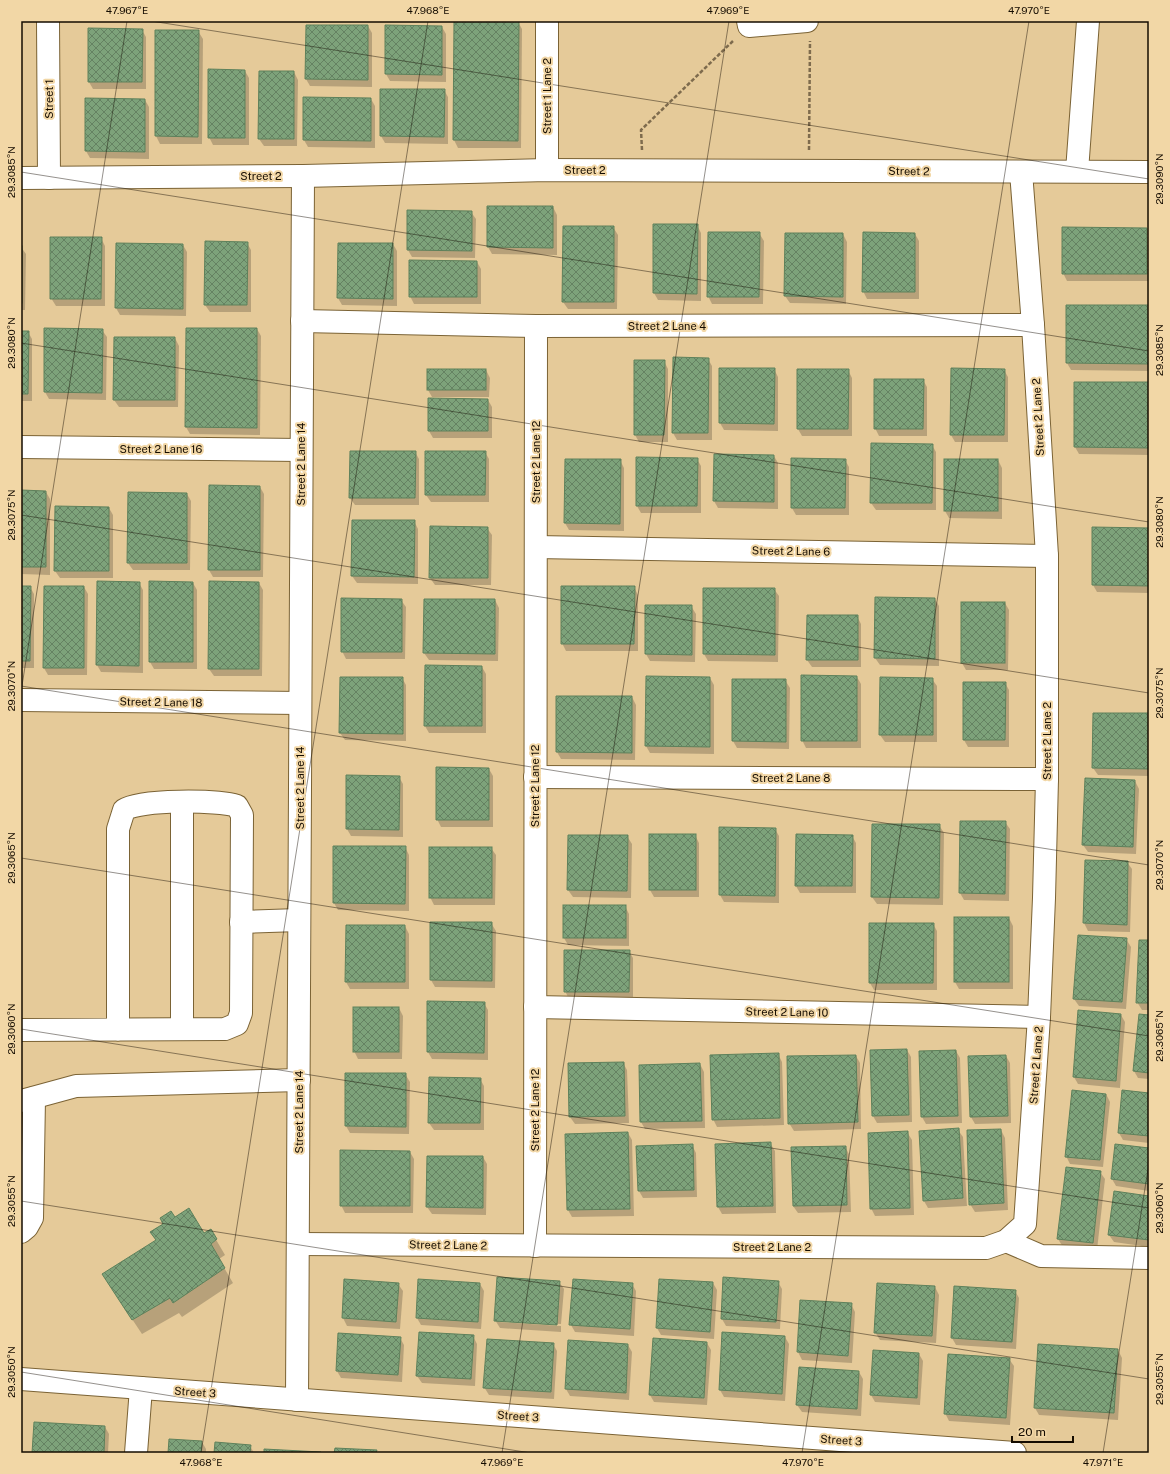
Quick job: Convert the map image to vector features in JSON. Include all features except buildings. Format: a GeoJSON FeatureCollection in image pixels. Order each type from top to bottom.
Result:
{"type":"FeatureCollection","features":[{"type":"Feature","properties":{"kind":"street","name":"Street 1"},"geometry":{"type":"LineString","coordinates":[[48,21],[49,178]]}},
{"type":"Feature","properties":{"kind":"street","name":"Street 1 Lane 2"},"geometry":{"type":"LineString","coordinates":[[547,21],[547,170]]}},
{"type":"Feature","properties":{"kind":"street"},"geometry":{"type":"LineString","coordinates":[[1077,171],[1088,21]]}},
{"type":"Feature","properties":{"kind":"street"},"geometry":{"type":"LineString","coordinates":[[749,23],[807,25]]}},
{"type":"Feature","properties":{"kind":"street","name":"Street 2"},"geometry":{"type":"LineString","coordinates":[[21,178],[303,176],[547,170],[1149,172]]}},
{"type":"Feature","properties":{"kind":"street","name":"Street 2 Lane 2"},"geometry":{"type":"LineString","coordinates":[[298,1244],[986,1248],[1006,1241],[1024,1224],[1039,1017],[1047,779],[1047,556],[1033,325],[1021,172]]}},
{"type":"Feature","properties":{"kind":"street","name":"Street 2 Lane 14"},"geometry":{"type":"LineString","coordinates":[[297,1400],[303,176]]}},
{"type":"Feature","properties":{"kind":"street","name":"Street 2 Lane 4"},"geometry":{"type":"LineString","coordinates":[[302,321],[536,326],[1033,325]]}},
{"type":"Feature","properties":{"kind":"street","name":"Street 2 Lane 12"},"geometry":{"type":"LineString","coordinates":[[535,1246],[536,326]]}},
{"type":"Feature","properties":{"kind":"street","name":"Street 2 Lane 16"},"geometry":{"type":"LineString","coordinates":[[21,448],[301,450]]}},
{"type":"Feature","properties":{"kind":"street","name":"Street 2 Lane 6"},"geometry":{"type":"LineString","coordinates":[[536,547],[1047,556]]}},
{"type":"Feature","properties":{"kind":"street","name":"Street 2 Lane 18"},"geometry":{"type":"LineString","coordinates":[[21,700],[300,704]]}},
{"type":"Feature","properties":{"kind":"street","name":"Street 2 Lane 8"},"geometry":{"type":"LineString","coordinates":[[535,777],[1047,779]]}},
{"type":"Feature","properties":{"kind":"street"},"geometry":{"type":"LineString","coordinates":[[182,803],[182,1029]]}},
{"type":"Feature","properties":{"kind":"street"},"geometry":{"type":"LineString","coordinates":[[21,1030],[118,1030],[225,1029],[237,1024],[240,1019],[242,815],[237,806],[228,803],[139,804],[124,810],[120,818],[118,829],[118,1030]]}},
{"type":"Feature","properties":{"kind":"street"},"geometry":{"type":"LineString","coordinates":[[241,922],[299,920]]}},
{"type":"Feature","properties":{"kind":"street","name":"Street 2 Lane 10"},"geometry":{"type":"LineString","coordinates":[[535,1007],[1039,1017]]}},
{"type":"Feature","properties":{"kind":"street"},"geometry":{"type":"LineString","coordinates":[[21,1232],[27,1228],[32,1218],[27,1172],[27,1100],[76,1086],[299,1080]]}},
{"type":"Feature","properties":{"kind":"street"},"geometry":{"type":"LineString","coordinates":[[1006,1241],[1041,1256],[1149,1258]]}},
{"type":"Feature","properties":{"kind":"street","name":"Street 3"},"geometry":{"type":"LineString","coordinates":[[21,1379],[1016,1453]]}},
{"type":"Feature","properties":{"kind":"street"},"geometry":{"type":"LineString","coordinates":[[136,1453],[141,1388]]}},
{"type":"Feature","properties":{"kind":"path"},"geometry":{"type":"LineString","coordinates":[[643,170],[641,130],[749,23]]}},
{"type":"Feature","properties":{"kind":"path"},"geometry":{"type":"LineString","coordinates":[[807,25],[809,170]]}}]}
